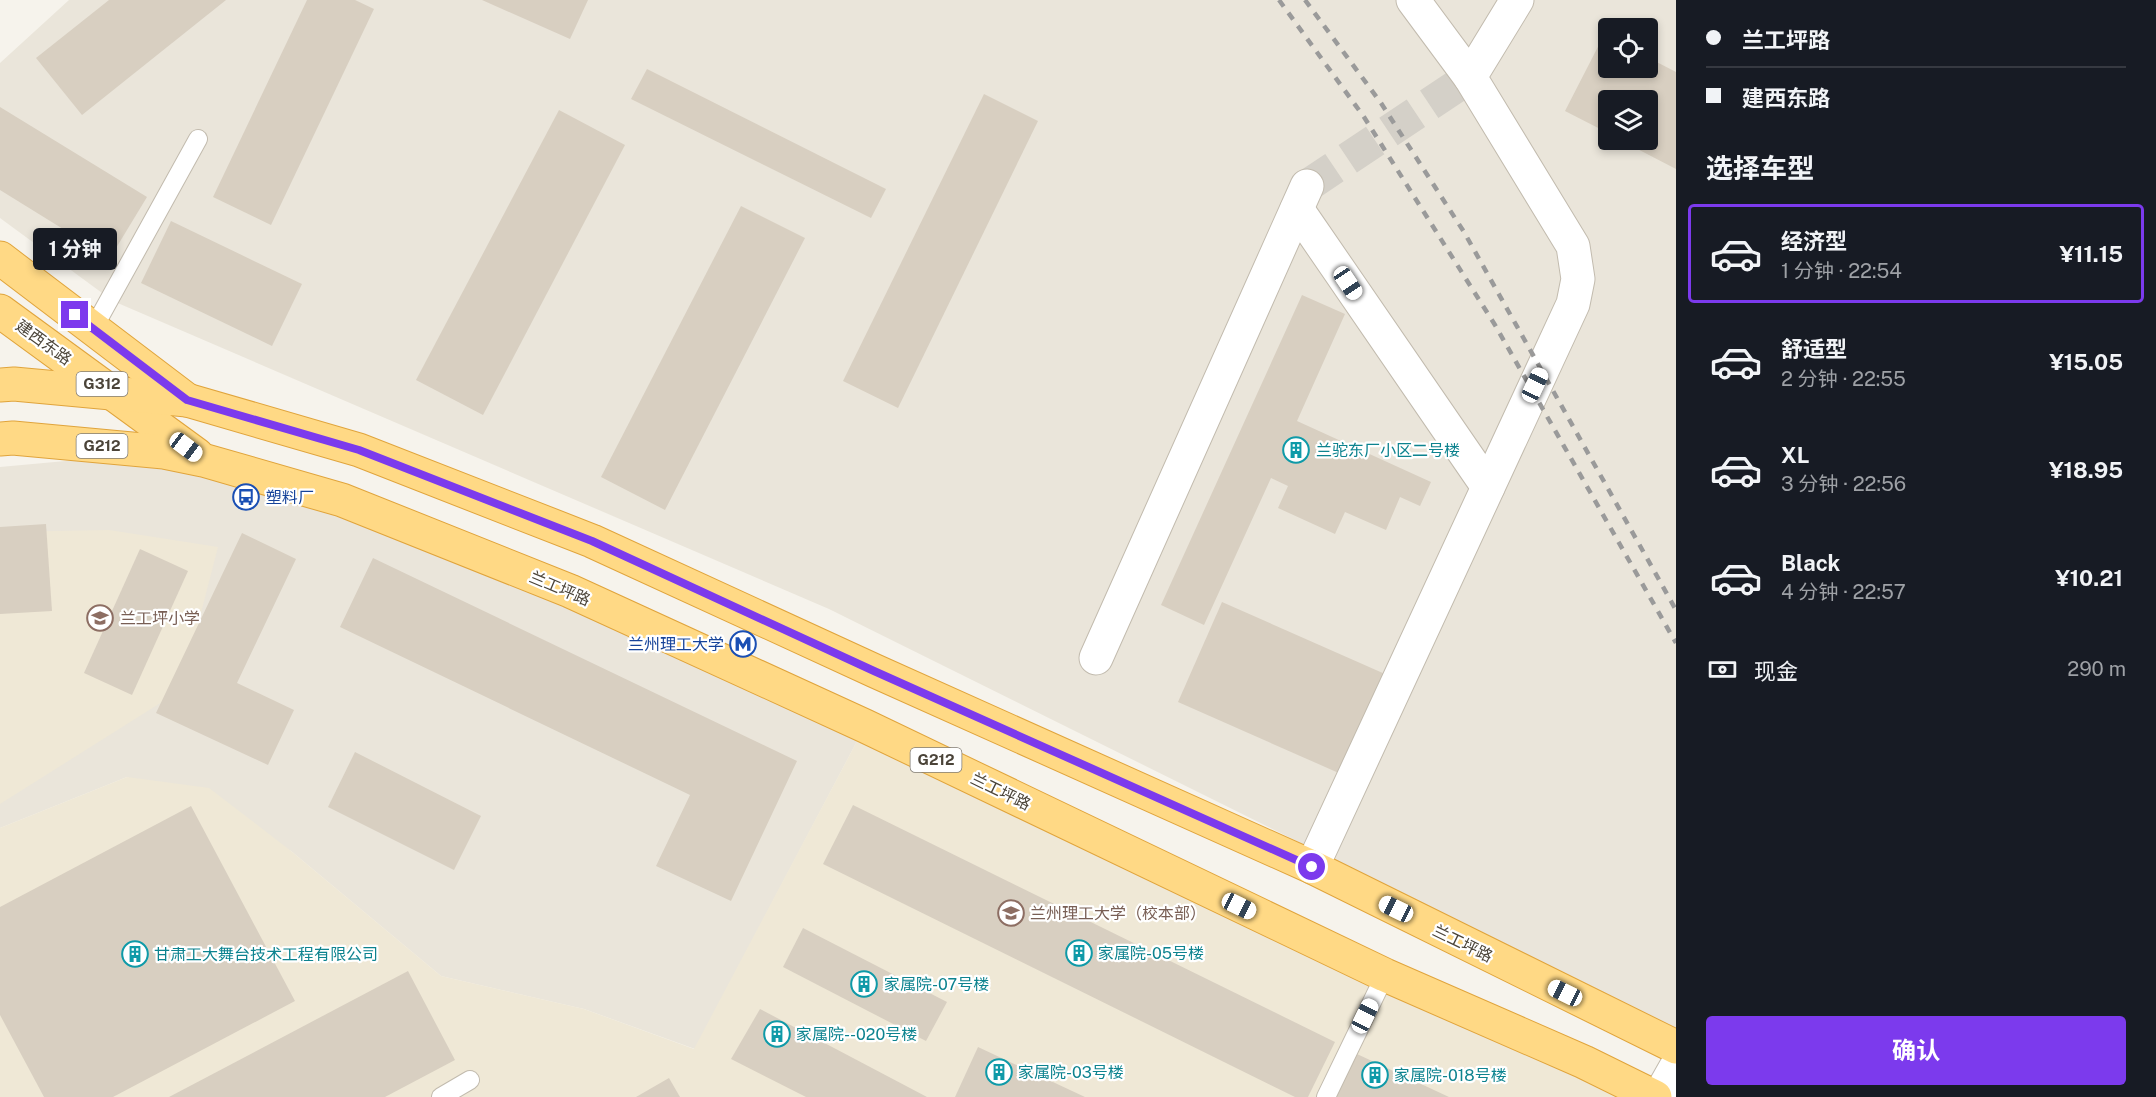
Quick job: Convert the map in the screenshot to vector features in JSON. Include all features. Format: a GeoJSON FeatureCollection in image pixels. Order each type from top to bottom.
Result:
{"type":"FeatureCollection","features":[{"type":"Feature","properties":{"kind":"highway","name":"G312"},"geometry":{"type":"LineString","coordinates":[[0,258],[187,400]]}},
{"type":"Feature","properties":{"kind":"highway","name":"建西东路"},"geometry":{"type":"LineString","coordinates":[[0,310],[203,460]]}},
{"type":"Feature","properties":{"kind":"highway"},"geometry":{"type":"LineString","coordinates":[[0,385],[14,384],[187,400]]}},
{"type":"Feature","properties":{"kind":"highway","name":"兰工坪路"},"geometry":{"type":"LineString","coordinates":[[187,400],[359,450],[592,541],[874,671],[1312,867],[1676,1047]]}},
{"type":"Feature","properties":{"kind":"highway","name":"G212"},"geometry":{"type":"LineString","coordinates":[[0,439],[14,438],[164,452],[203,460]]}},
{"type":"Feature","properties":{"kind":"highway","name":"兰工坪路"},"geometry":{"type":"LineString","coordinates":[[203,460],[342,500],[570,591],[865,726],[1385,975],[1584,1062],[1657,1097]]}},
{"type":"Feature","properties":{"kind":"street"},"geometry":{"type":"LineString","coordinates":[[1312,867],[1573,304],[1578,279],[1573,246],[1470,77],[1413,0]]}},
{"type":"Feature","properties":{"kind":"street"},"geometry":{"type":"LineString","coordinates":[[1470,77],[1517,0]]}},
{"type":"Feature","properties":{"kind":"street"},"geometry":{"type":"LineString","coordinates":[[1096,658],[1302,197],[1488,487]]}},
{"type":"Feature","properties":{"kind":"street"},"geometry":{"type":"LineString","coordinates":[[1657,1097],[1676,1067]]}},
{"type":"Feature","properties":{"kind":"lane"},"geometry":{"type":"LineString","coordinates":[[93,329],[198,139]]}},
{"type":"Feature","properties":{"kind":"lane"},"geometry":{"type":"LineString","coordinates":[[1326,1097],[1385,975]]}},
{"type":"Feature","properties":{"kind":"lane"},"geometry":{"type":"LineString","coordinates":[[441,1097],[470,1080]]}},
{"type":"Feature","properties":{"kind":"shaded area"},"geometry":{"type":"Polygon","coordinates":[[[69,0],[1676,0],[1676,1044],[1585,984],[829,609],[113,301],[0,218],[0,63],[69,0]]]}},
{"type":"Feature","properties":{"kind":"shaded area"},"geometry":{"type":"Polygon","coordinates":[[[120,456],[359,506],[865,726],[695,1049],[584,1009],[441,976],[291,851],[127,777],[0,828],[0,467],[120,456]]]}},
{"type":"Feature","properties":{"kind":"shaded area","name":"兰工坪小学"},"geometry":{"type":"Polygon","coordinates":[[[109,530],[218,547],[181,690],[0,804],[0,532],[109,530]]]}},
{"type":"Feature","properties":{"kind":"shaded area","name":"兰州理工大学（校本部）"},"geometry":{"type":"Polygon","coordinates":[[[865,726],[1654,1097],[0,1097],[0,828],[127,777],[209,788],[291,851],[441,976],[584,1009],[694,1049],[865,726]]]}},
{"type":"Feature","properties":{"kind":"building"},"geometry":{"type":"Polygon","coordinates":[[[109,0],[226,0],[82,115],[36,58],[109,0]]]}},
{"type":"Feature","properties":{"kind":"building"},"geometry":{"type":"Polygon","coordinates":[[[307,0],[355,0],[374,9],[271,225],[213,197],[307,0]]]}},
{"type":"Feature","properties":{"kind":"building"},"geometry":{"type":"Polygon","coordinates":[[[482,0],[588,0],[570,39],[482,0]]]}},
{"type":"Feature","properties":{"kind":"building"},"geometry":{"type":"Polygon","coordinates":[[[1598,47],[1598,78],[1658,78],[1658,63],[1676,72],[1676,169],[1639,150],[1658,150],[1658,90],[1598,90],[1598,128],[1565,111],[1598,47]]]}},
{"type":"Feature","properties":{"kind":"building"},"geometry":{"type":"Polygon","coordinates":[[[647,69],[886,189],[871,218],[631,99],[647,69]]]}},
{"type":"Feature","properties":{"kind":"building"},"geometry":{"type":"Polygon","coordinates":[[[984,94],[1038,121],[898,408],[843,381],[984,94]]]}},
{"type":"Feature","properties":{"kind":"building"},"geometry":{"type":"Polygon","coordinates":[[[0,107],[147,197],[110,258],[0,190],[0,107]]]}},
{"type":"Feature","properties":{"kind":"building"},"geometry":{"type":"Polygon","coordinates":[[[559,110],[625,145],[483,415],[416,380],[559,110]]]}},
{"type":"Feature","properties":{"kind":"building"},"geometry":{"type":"Polygon","coordinates":[[[741,206],[805,238],[665,510],[601,477],[741,206]]]}},
{"type":"Feature","properties":{"kind":"building"},"geometry":{"type":"Polygon","coordinates":[[[171,221],[302,284],[272,346],[141,283],[171,221]]]}},
{"type":"Feature","properties":{"kind":"building","name":"兰驼东厂小区二号楼"},"geometry":{"type":"Polygon","coordinates":[[[1302,295],[1345,314],[1297,421],[1431,482],[1420,506],[1400,497],[1386,530],[1345,512],[1335,534],[1278,508],[1288,486],[1271,478],[1204,625],[1161,605],[1302,295]]]}},
{"type":"Feature","properties":{"kind":"building"},"geometry":{"type":"Polygon","coordinates":[[[46,524],[52,611],[0,614],[0,527],[46,524]]]}},
{"type":"Feature","properties":{"kind":"building"},"geometry":{"type":"Polygon","coordinates":[[[242,533],[296,559],[237,683],[294,710],[268,765],[156,713],[242,533]]]}},
{"type":"Feature","properties":{"kind":"building"},"geometry":{"type":"Polygon","coordinates":[[[140,549],[188,571],[132,695],[84,673],[140,549]]]}},
{"type":"Feature","properties":{"kind":"building"},"geometry":{"type":"Polygon","coordinates":[[[373,558],[797,761],[731,901],[656,866],[690,795],[340,627],[373,558]]]}},
{"type":"Feature","properties":{"kind":"building"},"geometry":{"type":"Polygon","coordinates":[[[1222,602],[1385,674],[1341,774],[1178,702],[1222,602]]]}},
{"type":"Feature","properties":{"kind":"building"},"geometry":{"type":"Polygon","coordinates":[[[355,752],[481,816],[454,870],[328,807],[355,752]]]}},
{"type":"Feature","properties":{"kind":"building","name":"家属院-05号楼"},"geometry":{"type":"Polygon","coordinates":[[[853,805],[1335,1042],[1308,1097],[1295,1097],[823,864],[853,805]]]}},
{"type":"Feature","properties":{"kind":"building","name":"甘肃工大舞台技术工程有限公司"},"geometry":{"type":"Polygon","coordinates":[[[191,806],[295,1001],[113,1097],[44,1097],[0,1015],[0,907],[191,806]]]}},
{"type":"Feature","properties":{"kind":"building","name":"家属院-07号楼"},"geometry":{"type":"Polygon","coordinates":[[[803,928],[947,1002],[926,1041],[783,967],[803,928]]]}},
{"type":"Feature","properties":{"kind":"building","name":"甘肃工大舞台技术工程有限公司"},"geometry":{"type":"Polygon","coordinates":[[[408,971],[455,1060],[385,1097],[169,1097],[408,971]]]}},
{"type":"Feature","properties":{"kind":"building","name":"家属院--020号楼"},"geometry":{"type":"Polygon","coordinates":[[[760,1009],[927,1097],[806,1097],[731,1059],[760,1009]]]}},
{"type":"Feature","properties":{"kind":"building","name":"家属院-03号楼"},"geometry":{"type":"Polygon","coordinates":[[[978,1047],[1085,1097],[955,1097],[978,1047]]]}},
{"type":"Feature","properties":{"kind":"building","name":"家属院-018号楼"},"geometry":{"type":"Polygon","coordinates":[[[1357,1054],[1449,1097],[1336,1097],[1357,1054]]]}},
{"type":"Feature","properties":{"kind":"building"},"geometry":{"type":"Polygon","coordinates":[[[669,1078],[680,1097],[636,1097],[669,1078]]]}},
{"type":"Feature","properties":{"kind":"tunnel"},"geometry":{"type":"LineString","coordinates":[[1307,186],[1470,77]]}},
{"type":"Feature","properties":{"kind":"railway"},"geometry":{"type":"LineString","coordinates":[[1279,0],[1364,117],[1495,325],[1676,643]]}},
{"type":"Feature","properties":{"kind":"railway"},"geometry":{"type":"LineString","coordinates":[[1305,0],[1381,103],[1464,232],[1676,610]]}},
{"type":"Feature","properties":{"kind":"place","name":"兰驼东厂小区二号楼"},"geometry":{"type":"Point","coordinates":[1296,450]}},
{"type":"Feature","properties":{"kind":"place","name":"塑料厂"},"geometry":{"type":"Point","coordinates":[246,497]}},
{"type":"Feature","properties":{"kind":"place","name":"兰工坪小学"},"geometry":{"type":"Point","coordinates":[100,618]}},
{"type":"Feature","properties":{"kind":"place","name":"兰州理工大学"},"geometry":{"type":"Point","coordinates":[743,644]}},
{"type":"Feature","properties":{"kind":"place","name":"兰州理工大学（校本部）"},"geometry":{"type":"Point","coordinates":[1011,913]}},
{"type":"Feature","properties":{"kind":"place","name":"家属院-05号楼"},"geometry":{"type":"Point","coordinates":[1079,953]}},
{"type":"Feature","properties":{"kind":"place","name":"甘肃工大舞台技术工程有限公司"},"geometry":{"type":"Point","coordinates":[135,954]}},
{"type":"Feature","properties":{"kind":"place","name":"家属院-07号楼"},"geometry":{"type":"Point","coordinates":[864,984]}},
{"type":"Feature","properties":{"kind":"place","name":"家属院--020号楼"},"geometry":{"type":"Point","coordinates":[777,1034]}},
{"type":"Feature","properties":{"kind":"place","name":"家属院-03号楼"},"geometry":{"type":"Point","coordinates":[999,1072]}},
{"type":"Feature","properties":{"kind":"place","name":"家属院-018号楼"},"geometry":{"type":"Point","coordinates":[1375,1075]}},
{"type":"Feature","properties":{"kind":"route"},"geometry":{"type":"LineString","coordinates":[[75,315],[187,400],[359,450],[592,541],[874,671],[1312,867]]}}]}
